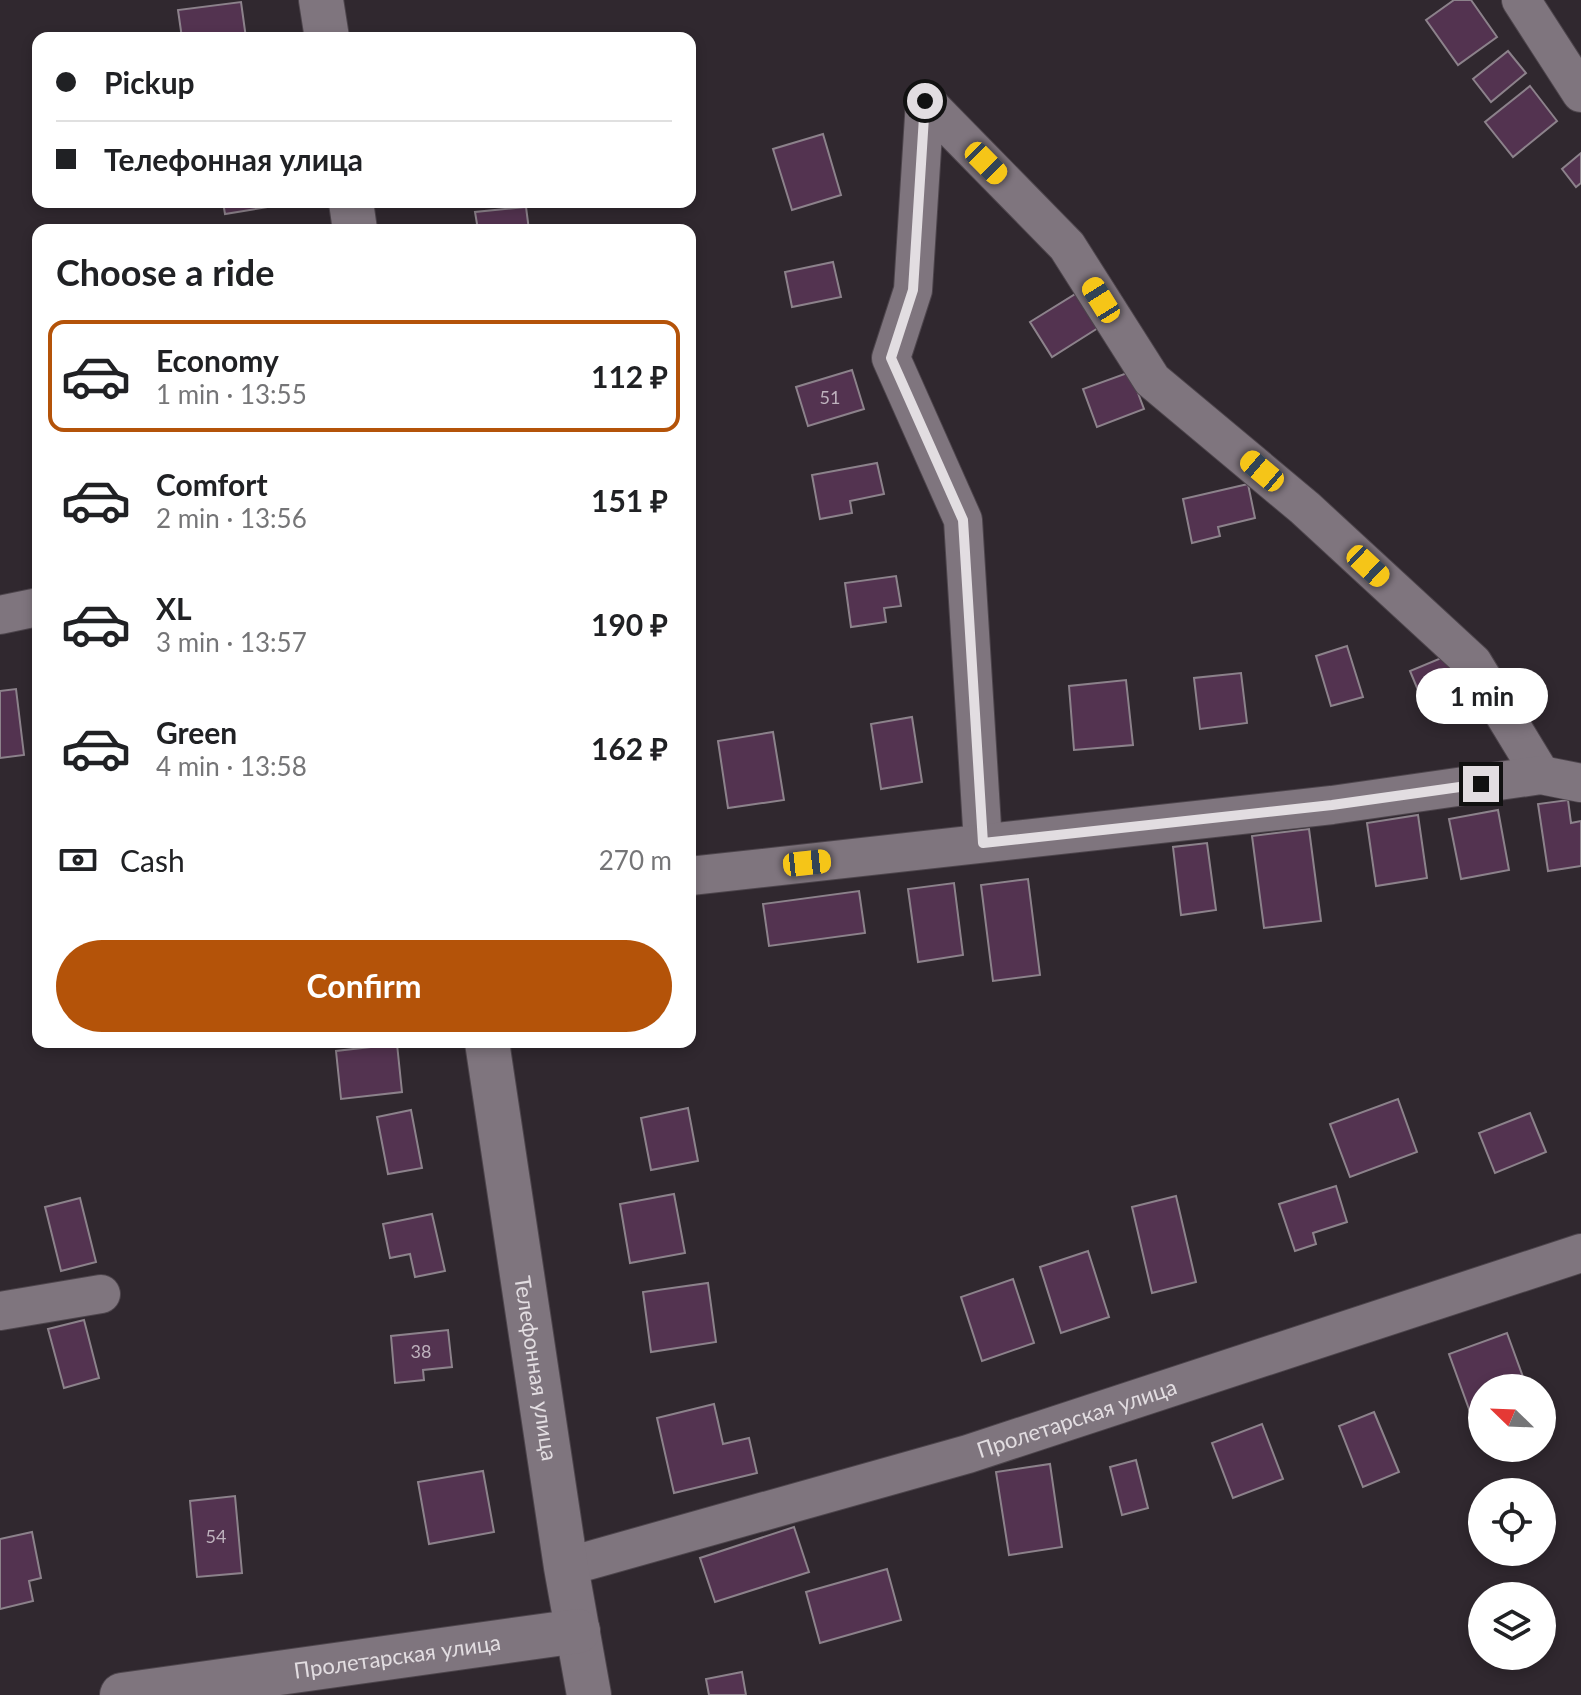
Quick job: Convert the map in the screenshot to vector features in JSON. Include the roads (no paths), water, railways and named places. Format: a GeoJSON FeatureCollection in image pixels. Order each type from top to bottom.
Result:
{"type":"FeatureCollection","features":[{"type":"Feature","properties":{"kind":"street"},"geometry":{"type":"LineString","coordinates":[[321,0],[326,32]]}},
{"type":"Feature","properties":{"kind":"street"},"geometry":{"type":"LineString","coordinates":[[1521,0],[1581,92]]}},
{"type":"Feature","properties":{"kind":"street"},"geometry":{"type":"LineString","coordinates":[[983,843],[963,520],[891,358],[913,290],[925,101],[1067,246],[1152,380],[1305,508],[1473,663],[1541,775]]}},
{"type":"Feature","properties":{"kind":"street"},"geometry":{"type":"LineString","coordinates":[[0,615],[32,608]]}},
{"type":"Feature","properties":{"kind":"street"},"geometry":{"type":"LineString","coordinates":[[696,875],[1332,805],[1541,775],[1581,783]]}},
{"type":"Feature","properties":{"kind":"street","name":"Телефонная улица"},"geometry":{"type":"LineString","coordinates":[[488,1048],[566,1567],[589,1695]]}},
{"type":"Feature","properties":{"kind":"street","name":"Пролетарская улица"},"geometry":{"type":"LineString","coordinates":[[566,1567],[968,1454],[1581,1253]]}},
{"type":"Feature","properties":{"kind":"street"},"geometry":{"type":"LineString","coordinates":[[0,1311],[101,1294]]}},
{"type":"Feature","properties":{"kind":"street","name":"Пролетарская улица"},"geometry":{"type":"LineString","coordinates":[[122,1695],[578,1631]]}}]}
